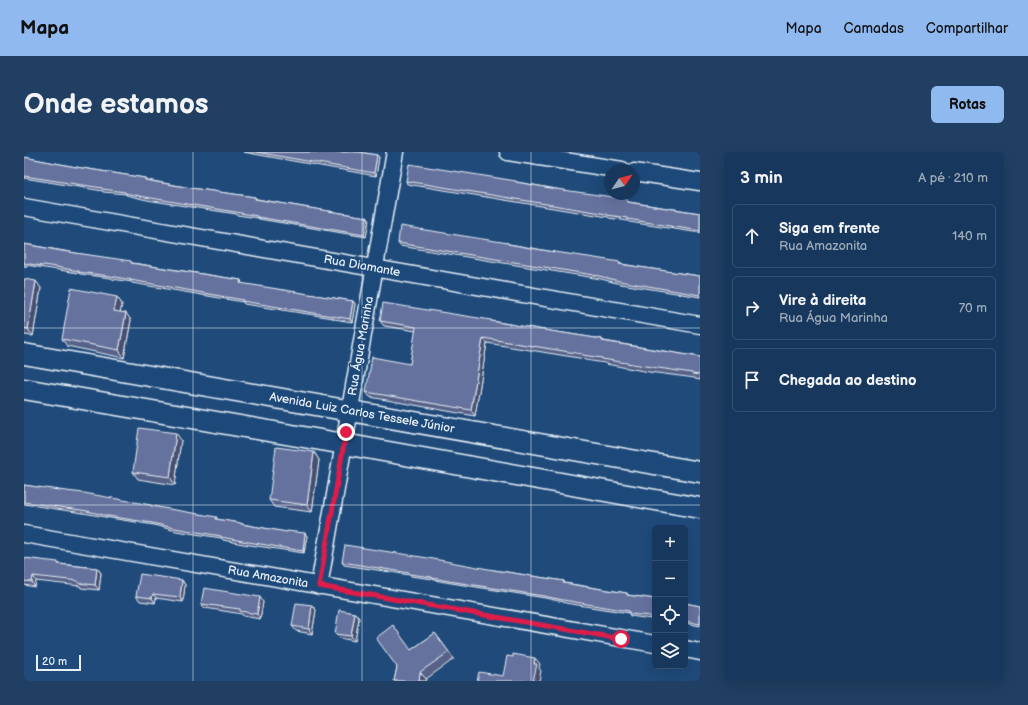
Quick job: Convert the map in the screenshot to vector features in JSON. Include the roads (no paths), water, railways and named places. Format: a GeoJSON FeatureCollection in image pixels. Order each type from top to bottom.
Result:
{"type":"FeatureCollection","features":[{"type":"Feature","properties":{"kind":"street","name":"Rua Água Marinha"},"geometry":{"type":"LineString","coordinates":[[319,586],[395,152]]}},
{"type":"Feature","properties":{"kind":"street"},"geometry":{"type":"LineString","coordinates":[[508,152],[604,167]]}},
{"type":"Feature","properties":{"kind":"street"},"geometry":{"type":"LineString","coordinates":[[640,173],[700,182]]}},
{"type":"Feature","properties":{"kind":"street","name":"Rua Diamante"},"geometry":{"type":"LineString","coordinates":[[24,207],[700,325]]}},
{"type":"Feature","properties":{"kind":"street","name":"Avenida Luiz Carlos Tessele Júnior"},"geometry":{"type":"LineString","coordinates":[[24,354],[700,472]]}},
{"type":"Feature","properties":{"kind":"street"},"geometry":{"type":"LineString","coordinates":[[24,390],[344,444],[700,508]]}},
{"type":"Feature","properties":{"kind":"street","name":"Rua Amazonita"},"geometry":{"type":"LineString","coordinates":[[24,534],[652,643]]}},
{"type":"Feature","properties":{"kind":"street"},"geometry":{"type":"LineString","coordinates":[[688,650],[700,652]]}}]}
